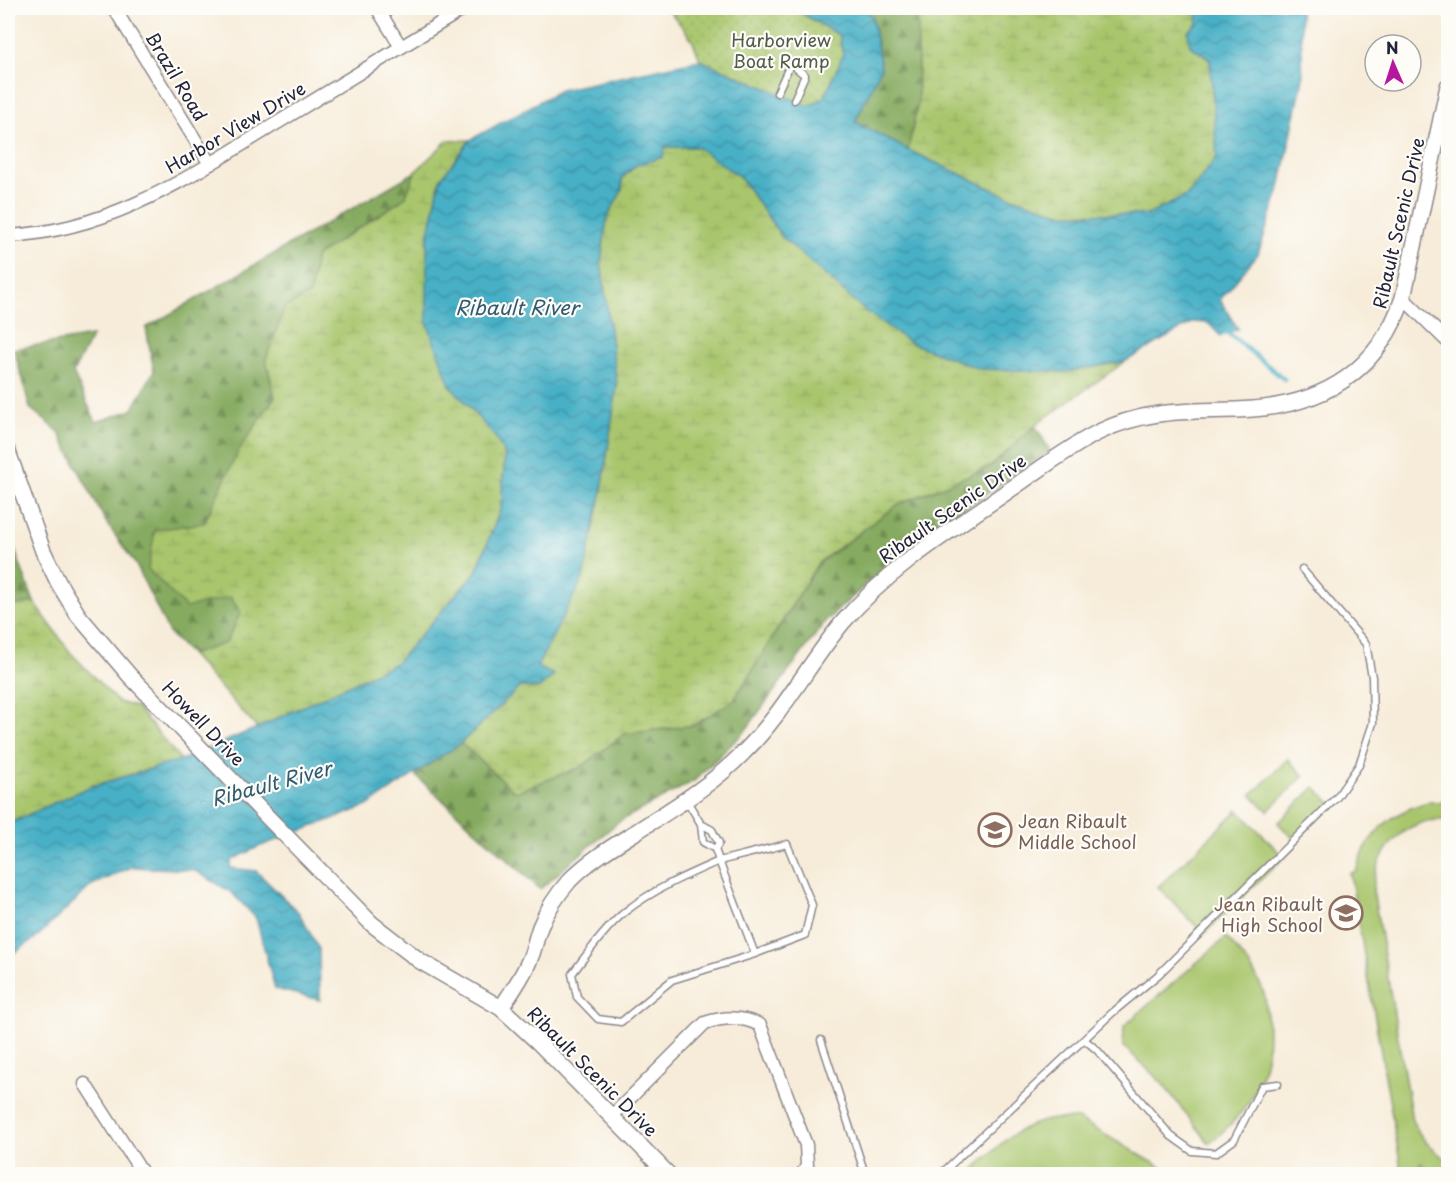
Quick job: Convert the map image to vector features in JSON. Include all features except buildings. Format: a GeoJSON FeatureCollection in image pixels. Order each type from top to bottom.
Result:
{"type":"FeatureCollection","features":[{"type":"Feature","properties":{"kind":"street","name":"Brazil Road"},"geometry":{"type":"LineString","coordinates":[[114,8],[210,164]]}},
{"type":"Feature","properties":{"kind":"street"},"geometry":{"type":"LineString","coordinates":[[377,8],[401,47]]}},
{"type":"Feature","properties":{"kind":"street","name":"Harbor View Drive"},"geometry":{"type":"LineString","coordinates":[[8,236],[88,223],[156,196],[465,8]]}},
{"type":"Feature","properties":{"kind":"street","name":"Ribault Scenic Drive"},"geometry":{"type":"LineString","coordinates":[[668,1174],[532,1036],[501,1008],[530,960],[540,928],[554,900],[571,879],[598,856],[686,800],[745,752],[764,730],[842,623],[865,598],[919,551],[1073,448],[1119,423],[1145,415],[1285,405],[1317,396],[1342,382],[1360,368],[1377,350],[1395,323],[1403,298],[1449,86]]}},
{"type":"Feature","properties":{"kind":"street"},"geometry":{"type":"LineString","coordinates":[[1403,298],[1449,342]]}},
{"type":"Feature","properties":{"kind":"street","name":"Howell Drive"},"geometry":{"type":"LineString","coordinates":[[8,452],[43,551],[58,582],[78,615],[130,676],[372,924],[420,961],[501,1008]]}},
{"type":"Feature","properties":{"kind":"street"},"geometry":{"type":"LineString","coordinates":[[612,1116],[705,1023],[727,1018],[751,1020],[760,1024],[806,1145],[807,1166],[802,1174]]}},
{"type":"Feature","properties":{"kind":"street"},"geometry":{"type":"LineString","coordinates":[[85,1084],[143,1174]]}},
{"type":"Feature","properties":{"kind":"lane"},"geometry":{"type":"LineString","coordinates":[[777,93],[790,65]]}},
{"type":"Feature","properties":{"kind":"lane"},"geometry":{"type":"LineString","coordinates":[[794,100],[805,75],[797,69]]}},
{"type":"Feature","properties":{"kind":"lane"},"geometry":{"type":"LineString","coordinates":[[941,1174],[1112,1013],[1158,975],[1337,797],[1359,765],[1373,723],[1372,677],[1366,644],[1302,569]]}},
{"type":"Feature","properties":{"kind":"lane"},"geometry":{"type":"LineString","coordinates":[[686,800],[701,824],[703,842],[715,849],[755,954]]}},
{"type":"Feature","properties":{"kind":"lane"},"geometry":{"type":"LineString","coordinates":[[701,824],[712,830],[719,843],[715,849]]}},
{"type":"Feature","properties":{"kind":"lane"},"geometry":{"type":"LineString","coordinates":[[787,844],[812,905],[805,935],[755,954],[672,980],[621,1023],[598,1019],[577,996],[572,974],[592,947],[626,912],[672,882],[719,861],[787,844]]}},
{"type":"Feature","properties":{"kind":"lane"},"geometry":{"type":"LineString","coordinates":[[821,1040],[865,1174]]}},
{"type":"Feature","properties":{"kind":"lane"},"geometry":{"type":"LineString","coordinates":[[1085,1040],[1097,1050],[1171,1136],[1192,1151],[1216,1153],[1234,1140],[1262,1086],[1278,1084]]}},
{"type":"Feature","properties":{"kind":"green space","name":"Harborview Boat Ramp"},"geometry":{"type":"Polygon","coordinates":[[[667,8],[792,8],[839,35],[843,55],[824,99],[809,106],[700,60],[692,39],[667,8]]]}},
{"type":"Feature","properties":{"kind":"green space"},"geometry":{"type":"Polygon","coordinates":[[[861,8],[913,8],[918,14],[918,103],[908,150],[855,122],[881,68],[872,16],[861,8]]]}},
{"type":"Feature","properties":{"kind":"green space"},"geometry":{"type":"Polygon","coordinates":[[[913,8],[1189,8],[1198,15],[1197,23],[1210,59],[1217,157],[1188,195],[1148,215],[1060,213],[1003,194],[908,150],[918,103],[918,14],[913,8]]]}},
{"type":"Feature","properties":{"kind":"green space"},"geometry":{"type":"Polygon","coordinates":[[[470,140],[440,180],[427,243],[496,438],[505,455],[501,508],[476,572],[396,663],[257,728],[191,655],[226,643],[241,612],[230,597],[186,608],[148,569],[155,530],[204,523],[239,450],[275,397],[266,359],[285,308],[310,294],[316,256],[405,198],[415,172],[447,141],[470,140]]]}},
{"type":"Feature","properties":{"kind":"green space"},"geometry":{"type":"Polygon","coordinates":[[[665,147],[697,147],[740,177],[782,237],[1066,372],[1126,361],[1035,425],[991,466],[897,505],[818,563],[734,700],[694,725],[624,734],[581,767],[515,792],[461,743],[520,687],[539,688],[554,675],[536,667],[583,578],[602,490],[617,385],[601,262],[607,218],[622,190],[622,179],[636,165],[663,157],[665,147]]]}},
{"type":"Feature","properties":{"kind":"green space"},"geometry":{"type":"Polygon","coordinates":[[[415,172],[405,198],[316,256],[310,294],[285,308],[266,359],[275,397],[239,450],[204,523],[230,597],[242,612],[226,643],[191,655],[169,633],[136,565],[106,522],[58,431],[30,408],[14,349],[92,336],[73,373],[96,422],[132,410],[154,371],[146,328],[415,172]]]}},
{"type":"Feature","properties":{"kind":"green space"},"geometry":{"type":"Polygon","coordinates":[[[1035,425],[1050,451],[908,546],[824,623],[745,731],[694,781],[618,822],[540,889],[414,774],[461,743],[515,792],[581,767],[624,734],[694,725],[734,700],[818,564],[897,505],[991,466],[1035,425]]]}},
{"type":"Feature","properties":{"kind":"green space"},"geometry":{"type":"Polygon","coordinates":[[[8,532],[34,602],[8,607],[8,532]]]}},
{"type":"Feature","properties":{"kind":"green space"},"geometry":{"type":"Polygon","coordinates":[[[34,602],[70,652],[118,702],[136,707],[181,760],[89,787],[8,824],[8,607],[34,602]]]}},
{"type":"Feature","properties":{"kind":"green space"},"geometry":{"type":"Polygon","coordinates":[[[1288,759],[1304,776],[1268,811],[1251,795],[1288,759]]]}},
{"type":"Feature","properties":{"kind":"green space"},"geometry":{"type":"Polygon","coordinates":[[[1315,787],[1332,804],[1295,840],[1278,823],[1315,787]]]}},
{"type":"Feature","properties":{"kind":"green space"},"geometry":{"type":"Polygon","coordinates":[[[1428,802],[1448,802],[1448,820],[1433,820],[1419,824],[1396,838],[1380,861],[1373,890],[1412,1120],[1427,1143],[1448,1160],[1448,1174],[1437,1174],[1420,1163],[1421,1174],[1402,1174],[1350,873],[1356,872],[1366,846],[1382,826],[1403,812],[1428,802]]]}},
{"type":"Feature","properties":{"kind":"green space"},"geometry":{"type":"Polygon","coordinates":[[[1238,810],[1284,857],[1204,934],[1158,887],[1238,810]]]}},
{"type":"Feature","properties":{"kind":"green space"},"geometry":{"type":"Polygon","coordinates":[[[1226,937],[1253,971],[1264,994],[1268,1036],[1267,1054],[1257,1088],[1248,1103],[1237,1117],[1209,1143],[1162,1083],[1123,1046],[1124,1026],[1226,937]]]}},
{"type":"Feature","properties":{"kind":"green space"},"geometry":{"type":"Polygon","coordinates":[[[1054,1119],[1078,1119],[1173,1174],[970,1174],[998,1146],[1018,1132],[1028,1126],[1054,1119]]]}},
{"type":"Feature","properties":{"kind":"water","name":"Ribault River"},"geometry":{"type":"Polygon","coordinates":[[[792,8],[861,8],[872,16],[881,68],[855,122],[908,150],[1003,194],[1060,213],[1148,215],[1188,195],[1217,157],[1210,59],[1190,46],[1188,32],[1197,23],[1198,15],[1189,8],[1300,8],[1303,78],[1280,188],[1258,254],[1220,300],[1238,329],[1221,336],[1208,323],[1193,322],[1126,361],[1066,372],[980,369],[911,343],[864,310],[782,237],[740,177],[697,147],[665,147],[663,157],[636,165],[622,178],[622,190],[607,218],[601,262],[617,385],[602,490],[583,578],[537,667],[554,675],[539,688],[520,687],[461,743],[367,806],[258,847],[232,860],[230,868],[256,871],[299,913],[319,949],[320,1000],[275,989],[256,918],[231,892],[194,870],[131,867],[92,885],[37,937],[8,957],[8,824],[89,787],[181,760],[257,728],[396,663],[476,572],[501,508],[505,455],[496,438],[450,385],[427,322],[427,243],[440,180],[470,140],[560,90],[700,60],[809,106],[824,98],[843,55],[839,35],[792,8]]]}},
{"type":"Feature","properties":{"kind":"waterway"},"geometry":{"type":"LineString","coordinates":[[1228,333],[1284,379]]}},
{"type":"Feature","properties":{"kind":"place","name":"Jean Ribault Middle School"},"geometry":{"type":"Point","coordinates":[995,830]}},
{"type":"Feature","properties":{"kind":"place","name":"Jean Ribault High School"},"geometry":{"type":"Point","coordinates":[1346,913]}}]}
